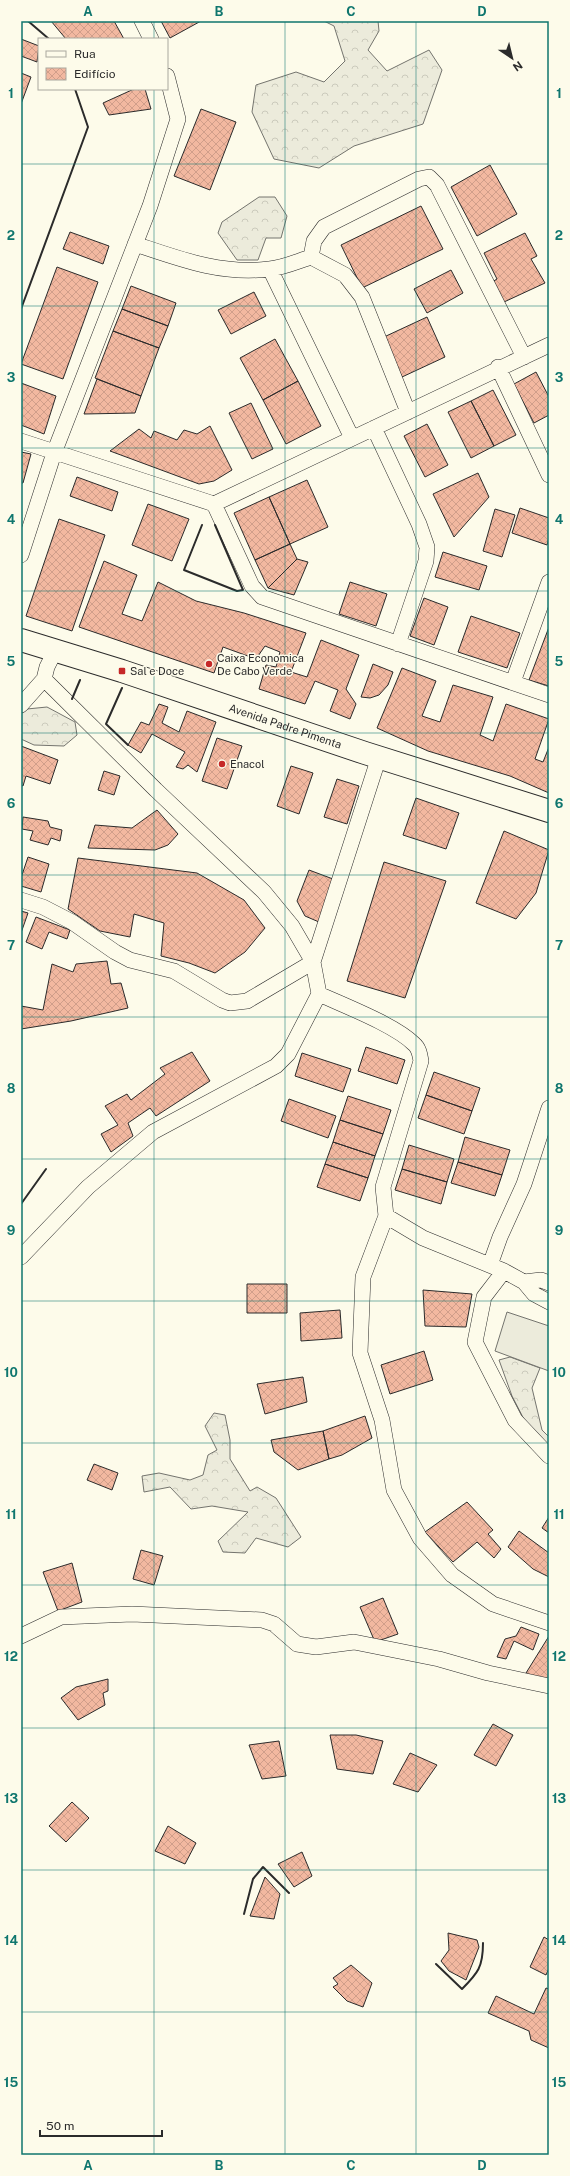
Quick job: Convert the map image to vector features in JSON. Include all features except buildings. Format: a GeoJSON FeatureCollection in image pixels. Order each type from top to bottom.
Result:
{"type":"FeatureCollection","features":[{"type":"Feature","properties":{"kind":"main road","name":"Avenida Padre Pimenta"},"geometry":{"type":"LineString","coordinates":[[21,640],[549,811]]}},
{"type":"Feature","properties":{"kind":"street"},"geometry":{"type":"LineString","coordinates":[[142,21],[150,38]]}},
{"type":"Feature","properties":{"kind":"street"},"geometry":{"type":"LineString","coordinates":[[21,555],[54,453],[135,244],[178,119],[168,80]]}},
{"type":"Feature","properties":{"kind":"street"},"geometry":{"type":"LineString","coordinates":[[311,257],[314,241],[324,227],[419,179],[429,177],[437,185],[524,357]]}},
{"type":"Feature","properties":{"kind":"street"},"geometry":{"type":"LineString","coordinates":[[135,244],[198,265],[217,269],[270,269],[311,257],[345,275],[362,297],[408,412]]}},
{"type":"Feature","properties":{"kind":"street"},"geometry":{"type":"LineString","coordinates":[[270,269],[352,438]]}},
{"type":"Feature","properties":{"kind":"street"},"geometry":{"type":"LineString","coordinates":[[21,441],[214,504],[408,412],[498,367],[549,345]]}},
{"type":"Feature","properties":{"kind":"street"},"geometry":{"type":"LineString","coordinates":[[498,367],[549,475]]}},
{"type":"Feature","properties":{"kind":"street"},"geometry":{"type":"LineString","coordinates":[[374,428],[419,524],[427,547],[426,561],[398,644]]}},
{"type":"Feature","properties":{"kind":"street"},"geometry":{"type":"LineString","coordinates":[[214,504],[252,586],[262,597],[549,694]]}},
{"type":"Feature","properties":{"kind":"street"},"geometry":{"type":"LineString","coordinates":[[513,682],[549,582]]}},
{"type":"Feature","properties":{"kind":"street"},"geometry":{"type":"LineString","coordinates":[[21,705],[44,679],[47,667],[55,651]]}},
{"type":"Feature","properties":{"kind":"street"},"geometry":{"type":"LineString","coordinates":[[21,1257],[88,1187],[153,1132],[276,1066],[288,1054],[319,994],[313,962],[292,926],[264,892],[156,790],[44,679]]}},
{"type":"Feature","properties":{"kind":"street"},"geometry":{"type":"LineString","coordinates":[[21,900],[43,907],[72,922],[120,955],[130,960],[174,971],[222,1000],[230,1003],[247,1001],[313,962],[379,757]]}},
{"type":"Feature","properties":{"kind":"street"},"geometry":{"type":"LineString","coordinates":[[319,994],[399,1032],[415,1045],[420,1053],[421,1061],[383,1188],[386,1216],[363,1277],[360,1353],[382,1420],[394,1490],[420,1538],[452,1574],[493,1604],[549,1622]]}},
{"type":"Feature","properties":{"kind":"street"},"geometry":{"type":"LineString","coordinates":[[490,1265],[500,1237],[524,1184],[549,1108]]}},
{"type":"Feature","properties":{"kind":"street"},"geometry":{"type":"LineString","coordinates":[[386,1216],[423,1238],[504,1271],[524,1282],[534,1294],[549,1302]]}},
{"type":"Feature","properties":{"kind":"street"},"geometry":{"type":"LineString","coordinates":[[504,1271],[484,1297],[475,1342],[515,1420],[549,1456]]}},
{"type":"Feature","properties":{"kind":"street"},"geometry":{"type":"LineString","coordinates":[[524,1282],[541,1280],[549,1283]]}},
{"type":"Feature","properties":{"kind":"street"},"geometry":{"type":"LineString","coordinates":[[21,1636],[61,1617],[132,1614],[262,1620],[274,1624],[297,1644],[316,1647],[354,1642],[439,1659],[488,1673],[549,1686]]}},
{"type":"Feature","properties":{"kind":"green space"},"geometry":{"type":"Polygon","coordinates":[[[324,21],[378,21],[379,31],[368,50],[387,71],[429,50],[442,70],[423,124],[354,146],[319,168],[274,159],[252,112],[256,85],[296,72],[324,82],[345,61],[334,26],[324,21]]]}},
{"type":"Feature","properties":{"kind":"green space"},"geometry":{"type":"Polygon","coordinates":[[[259,197],[275,197],[287,216],[281,238],[266,238],[258,260],[237,260],[218,233],[222,222],[259,197]]]}},
{"type":"Feature","properties":{"kind":"green space"},"geometry":{"type":"Polygon","coordinates":[[[47,707],[75,722],[77,735],[64,746],[34,745],[21,739],[21,714],[27,709],[47,707]]]}},
{"type":"Feature","properties":{"kind":"green space"},"geometry":{"type":"Polygon","coordinates":[[[507,1312],[549,1326],[549,1371],[495,1351],[507,1312]]]}},
{"type":"Feature","properties":{"kind":"green space"},"geometry":{"type":"Polygon","coordinates":[[[510,1357],[540,1368],[532,1388],[542,1430],[549,1437],[549,1450],[528,1427],[512,1396],[499,1360],[510,1357]]]}},
{"type":"Feature","properties":{"kind":"green space"},"geometry":{"type":"Polygon","coordinates":[[[214,1413],[225,1415],[230,1440],[230,1459],[250,1491],[257,1487],[276,1498],[301,1537],[288,1547],[256,1538],[245,1553],[223,1552],[218,1541],[248,1512],[212,1506],[191,1509],[170,1487],[144,1492],[142,1476],[159,1473],[190,1480],[203,1475],[208,1455],[217,1450],[205,1426],[214,1413]]]}},
{"type":"Feature","properties":{"kind":"wall"},"geometry":{"type":"LineString","coordinates":[[28,21],[48,38]]}},
{"type":"Feature","properties":{"kind":"wall"},"geometry":{"type":"LineString","coordinates":[[21,309],[88,127],[75,90]]}},
{"type":"Feature","properties":{"kind":"wall"},"geometry":{"type":"LineString","coordinates":[[202,525],[184,570],[237,591],[243,590],[215,525]]}},
{"type":"Feature","properties":{"kind":"wall"},"geometry":{"type":"LineString","coordinates":[[72,699],[80,680]]}},
{"type":"Feature","properties":{"kind":"wall"},"geometry":{"type":"LineString","coordinates":[[122,688],[106,724],[128,745]]}},
{"type":"Feature","properties":{"kind":"wall"},"geometry":{"type":"LineString","coordinates":[[21,1204],[46,1169]]}},
{"type":"Feature","properties":{"kind":"wall"},"geometry":{"type":"LineString","coordinates":[[244,1914],[253,1879],[263,1867],[289,1893]]}},
{"type":"Feature","properties":{"kind":"wall"},"geometry":{"type":"LineString","coordinates":[[436,1964],[462,1989],[476,1974],[481,1964],[483,1943]]}},
{"type":"Feature","properties":{"kind":"place","name":"Caixa Economica De Cabo Verde"},"geometry":{"type":"Point","coordinates":[209,664]}},
{"type":"Feature","properties":{"kind":"place","name":"Sal e Doce"},"geometry":{"type":"Point","coordinates":[122,671]}},
{"type":"Feature","properties":{"kind":"place","name":"Enacol"},"geometry":{"type":"Point","coordinates":[222,764]}}]}
